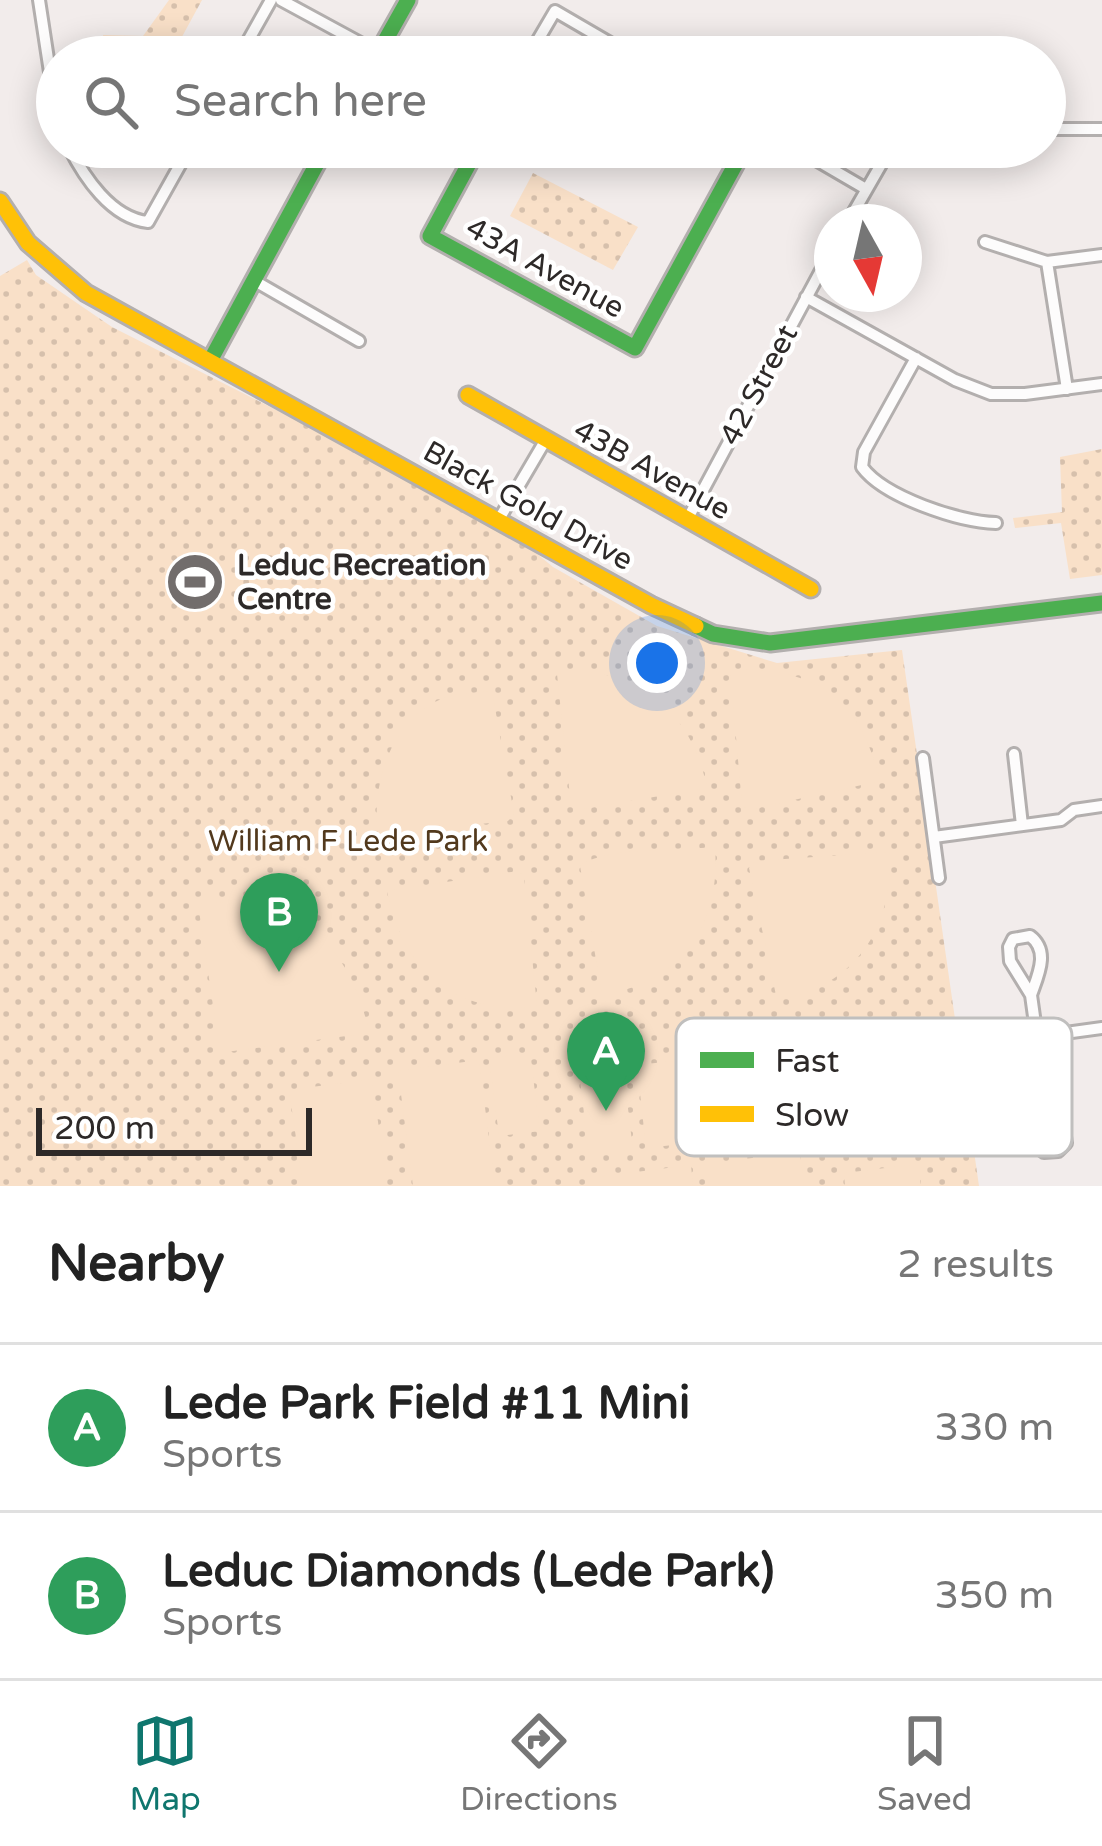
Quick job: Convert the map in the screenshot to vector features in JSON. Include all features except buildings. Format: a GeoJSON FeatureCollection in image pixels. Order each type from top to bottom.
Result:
{"type":"FeatureCollection","features":[{"type":"Feature","properties":{"kind":"street"},"geometry":{"type":"LineString","coordinates":[[39,0],[44,36]]}},
{"type":"Feature","properties":{"kind":"street"},"geometry":{"type":"LineString","coordinates":[[251,36],[271,0]]}},
{"type":"Feature","properties":{"kind":"street"},"geometry":{"type":"LineString","coordinates":[[281,0],[345,36]]}},
{"type":"Feature","properties":{"kind":"street"},"geometry":{"type":"LineString","coordinates":[[390,36],[407,0]]}},
{"type":"Feature","properties":{"kind":"street"},"geometry":{"type":"LineString","coordinates":[[540,36],[555,11],[598,36]]}},
{"type":"Feature","properties":{"kind":"street"},"geometry":{"type":"LineString","coordinates":[[1066,128],[1102,129]]}},
{"type":"Feature","properties":{"kind":"street"},"geometry":{"type":"LineString","coordinates":[[80,168],[110,202],[148,222],[179,168]]}},
{"type":"Feature","properties":{"kind":"street"},"geometry":{"type":"LineString","coordinates":[[210,361],[314,168]]}},
{"type":"Feature","properties":{"kind":"street","name":"43A Avenue"},"geometry":{"type":"LineString","coordinates":[[467,168],[430,236],[634,348],[733,168]]}},
{"type":"Feature","properties":{"kind":"street"},"geometry":{"type":"LineString","coordinates":[[830,168],[866,189]]}},
{"type":"Feature","properties":{"kind":"street"},"geometry":{"type":"LineString","coordinates":[[858,204],[878,168]]}},
{"type":"Feature","properties":{"kind":"street","name":"Black Gold Drive"},"geometry":{"type":"LineString","coordinates":[[0,201],[28,242],[68,279],[686,622],[733,639],[770,643],[1102,603]]}},
{"type":"Feature","properties":{"kind":"street"},"geometry":{"type":"LineString","coordinates":[[985,242],[1047,262],[1102,255]]}},
{"type":"Feature","properties":{"kind":"street"},"geometry":{"type":"LineString","coordinates":[[1047,262],[1067,389]]}},
{"type":"Feature","properties":{"kind":"street"},"geometry":{"type":"LineString","coordinates":[[253,280],[359,341]]}},
{"type":"Feature","properties":{"kind":"street","name":"42 Street"},"geometry":{"type":"LineString","coordinates":[[687,520],[814,283]]}},
{"type":"Feature","properties":{"kind":"street"},"geometry":{"type":"LineString","coordinates":[[806,297],[965,385],[992,394],[1102,384]]}},
{"type":"Feature","properties":{"kind":"street"},"geometry":{"type":"LineString","coordinates":[[916,358],[865,452],[862,467],[871,478],[938,512],[996,524]]}},
{"type":"Feature","properties":{"kind":"street","name":"43B Avenue"},"geometry":{"type":"LineString","coordinates":[[468,395],[811,590]]}},
{"type":"Feature","properties":{"kind":"street"},"geometry":{"type":"LineString","coordinates":[[498,521],[544,441]]}},
{"type":"Feature","properties":{"kind":"street"},"geometry":{"type":"LineString","coordinates":[[1014,754],[1022,825]]}},
{"type":"Feature","properties":{"kind":"street"},"geometry":{"type":"LineString","coordinates":[[923,758],[939,878]]}},
{"type":"Feature","properties":{"kind":"street"},"geometry":{"type":"LineString","coordinates":[[934,837],[1061,820],[1074,810],[1102,806]]}},
{"type":"Feature","properties":{"kind":"street"},"geometry":{"type":"LineString","coordinates":[[1031,994],[1042,962],[1038,943],[1030,936],[1013,939],[1009,946],[1012,965],[1031,994],[1034,1018]]}},
{"type":"Feature","properties":{"kind":"street"},"geometry":{"type":"LineString","coordinates":[[1072,1032],[1102,1028]]}},
{"type":"Feature","properties":{"kind":"green space"},"geometry":{"type":"Polygon","coordinates":[[[169,0],[202,0],[182,36],[143,36],[169,0]]]}},
{"type":"Feature","properties":{"kind":"green space"},"geometry":{"type":"Polygon","coordinates":[[[533,173],[638,227],[613,270],[510,216],[533,173]]]}},
{"type":"Feature","properties":{"kind":"green space","name":"William F Lede Park"},"geometry":{"type":"Polygon","coordinates":[[[27,260],[36,275],[112,327],[383,464],[524,543],[553,567],[657,626],[777,663],[902,650],[955,1018],[676,1018],[676,1156],[975,1156],[979,1186],[0,1186],[0,276],[27,260]]]}},
{"type":"Feature","properties":{"kind":"green space"},"geometry":{"type":"Polygon","coordinates":[[[1102,449],[1102,575],[1070,579],[1061,523],[1015,528],[1013,518],[1062,512],[1060,457],[1102,449]]]}},
{"type":"Feature","properties":{"kind":"green space"},"geometry":{"type":"Polygon","coordinates":[[[730,669],[787,674],[830,693],[860,728],[880,781],[748,810],[742,805],[730,669]]]}},
{"type":"Feature","properties":{"kind":"green space"},"geometry":{"type":"Polygon","coordinates":[[[579,671],[627,681],[664,706],[691,742],[707,788],[577,810],[571,806],[557,674],[579,671]]]}},
{"type":"Feature","properties":{"kind":"green space"},"geometry":{"type":"Polygon","coordinates":[[[492,691],[514,814],[508,821],[378,835],[382,775],[388,755],[410,721],[444,698],[492,691]]]}},
{"type":"Feature","properties":{"kind":"green space"},"geometry":{"type":"Polygon","coordinates":[[[715,847],[711,901],[691,946],[654,978],[602,995],[580,866],[624,852],[715,847]]]}},
{"type":"Feature","properties":{"kind":"green space"},"geometry":{"type":"Polygon","coordinates":[[[889,852],[885,905],[864,950],[828,982],[777,1000],[749,868],[754,861],[889,852]]]}},
{"type":"Feature","properties":{"kind":"green space"},"geometry":{"type":"Polygon","coordinates":[[[518,871],[524,876],[537,1006],[508,1007],[457,995],[419,965],[394,919],[387,891],[518,871]]]}},
{"type":"Feature","properties":{"kind":"green space"},"geometry":{"type":"Polygon","coordinates":[[[219,902],[276,912],[320,938],[351,978],[369,1033],[226,1052],[219,1046],[198,904],[219,902]]]}},
{"type":"Feature","properties":{"kind":"green space"},"geometry":{"type":"Polygon","coordinates":[[[530,1053],[540,1131],[499,1136],[489,1058],[530,1053]]]}},
{"type":"Feature","properties":{"kind":"green space"},"geometry":{"type":"Polygon","coordinates":[[[479,1060],[495,1186],[413,1186],[398,1071],[479,1060]]]}},
{"type":"Feature","properties":{"kind":"green space"},"geometry":{"type":"Polygon","coordinates":[[[676,1061],[676,1145],[646,1148],[637,1065],[676,1061]]]}},
{"type":"Feature","properties":{"kind":"green space"},"geometry":{"type":"Polygon","coordinates":[[[623,1067],[633,1150],[589,1155],[579,1072],[623,1067]]]}},
{"type":"Feature","properties":{"kind":"green space"},"geometry":{"type":"Polygon","coordinates":[[[372,1079],[387,1186],[303,1186],[289,1090],[372,1079]]]}},
{"type":"Feature","properties":{"kind":"green space"},"geometry":{"type":"Polygon","coordinates":[[[800,1156],[804,1186],[706,1186],[704,1164],[800,1156]]]}},
{"type":"Feature","properties":{"kind":"green space"},"geometry":{"type":"Polygon","coordinates":[[[918,1164],[921,1186],[845,1186],[844,1173],[918,1164]]]}},
{"type":"Feature","properties":{"kind":"green space"},"geometry":{"type":"Polygon","coordinates":[[[691,1165],[693,1186],[597,1186],[596,1177],[691,1165]]]}},
{"type":"Feature","properties":{"kind":"traffic: fast"},"geometry":{"type":"LineString","coordinates":[[388,36],[408,0]]}},
{"type":"Feature","properties":{"kind":"traffic: fast"},"geometry":{"type":"LineString","coordinates":[[210,361],[315,168]]}},
{"type":"Feature","properties":{"kind":"traffic: fast"},"geometry":{"type":"LineString","coordinates":[[467,168],[430,236],[635,348],[734,168]]}},
{"type":"Feature","properties":{"kind":"traffic: fast"},"geometry":{"type":"LineString","coordinates":[[696,626],[713,634],[770,643],[1102,603]]}},
{"type":"Feature","properties":{"kind":"traffic: slow"},"geometry":{"type":"LineString","coordinates":[[0,201],[28,243],[86,293],[696,626]]}},
{"type":"Feature","properties":{"kind":"traffic: slow"},"geometry":{"type":"LineString","coordinates":[[468,395],[811,589]]}},
{"type":"Feature","properties":{"kind":"place","name":"Leduc Recreation Centre"},"geometry":{"type":"Point","coordinates":[195,582]}},
{"type":"Feature","properties":{"kind":"place","name":"Leduc Diamonds (Lede Park)"},"geometry":{"type":"Point","coordinates":[279,972]}},
{"type":"Feature","properties":{"kind":"place","name":"Lede Park Field #11 Mini"},"geometry":{"type":"Point","coordinates":[606,1111]}}]}
